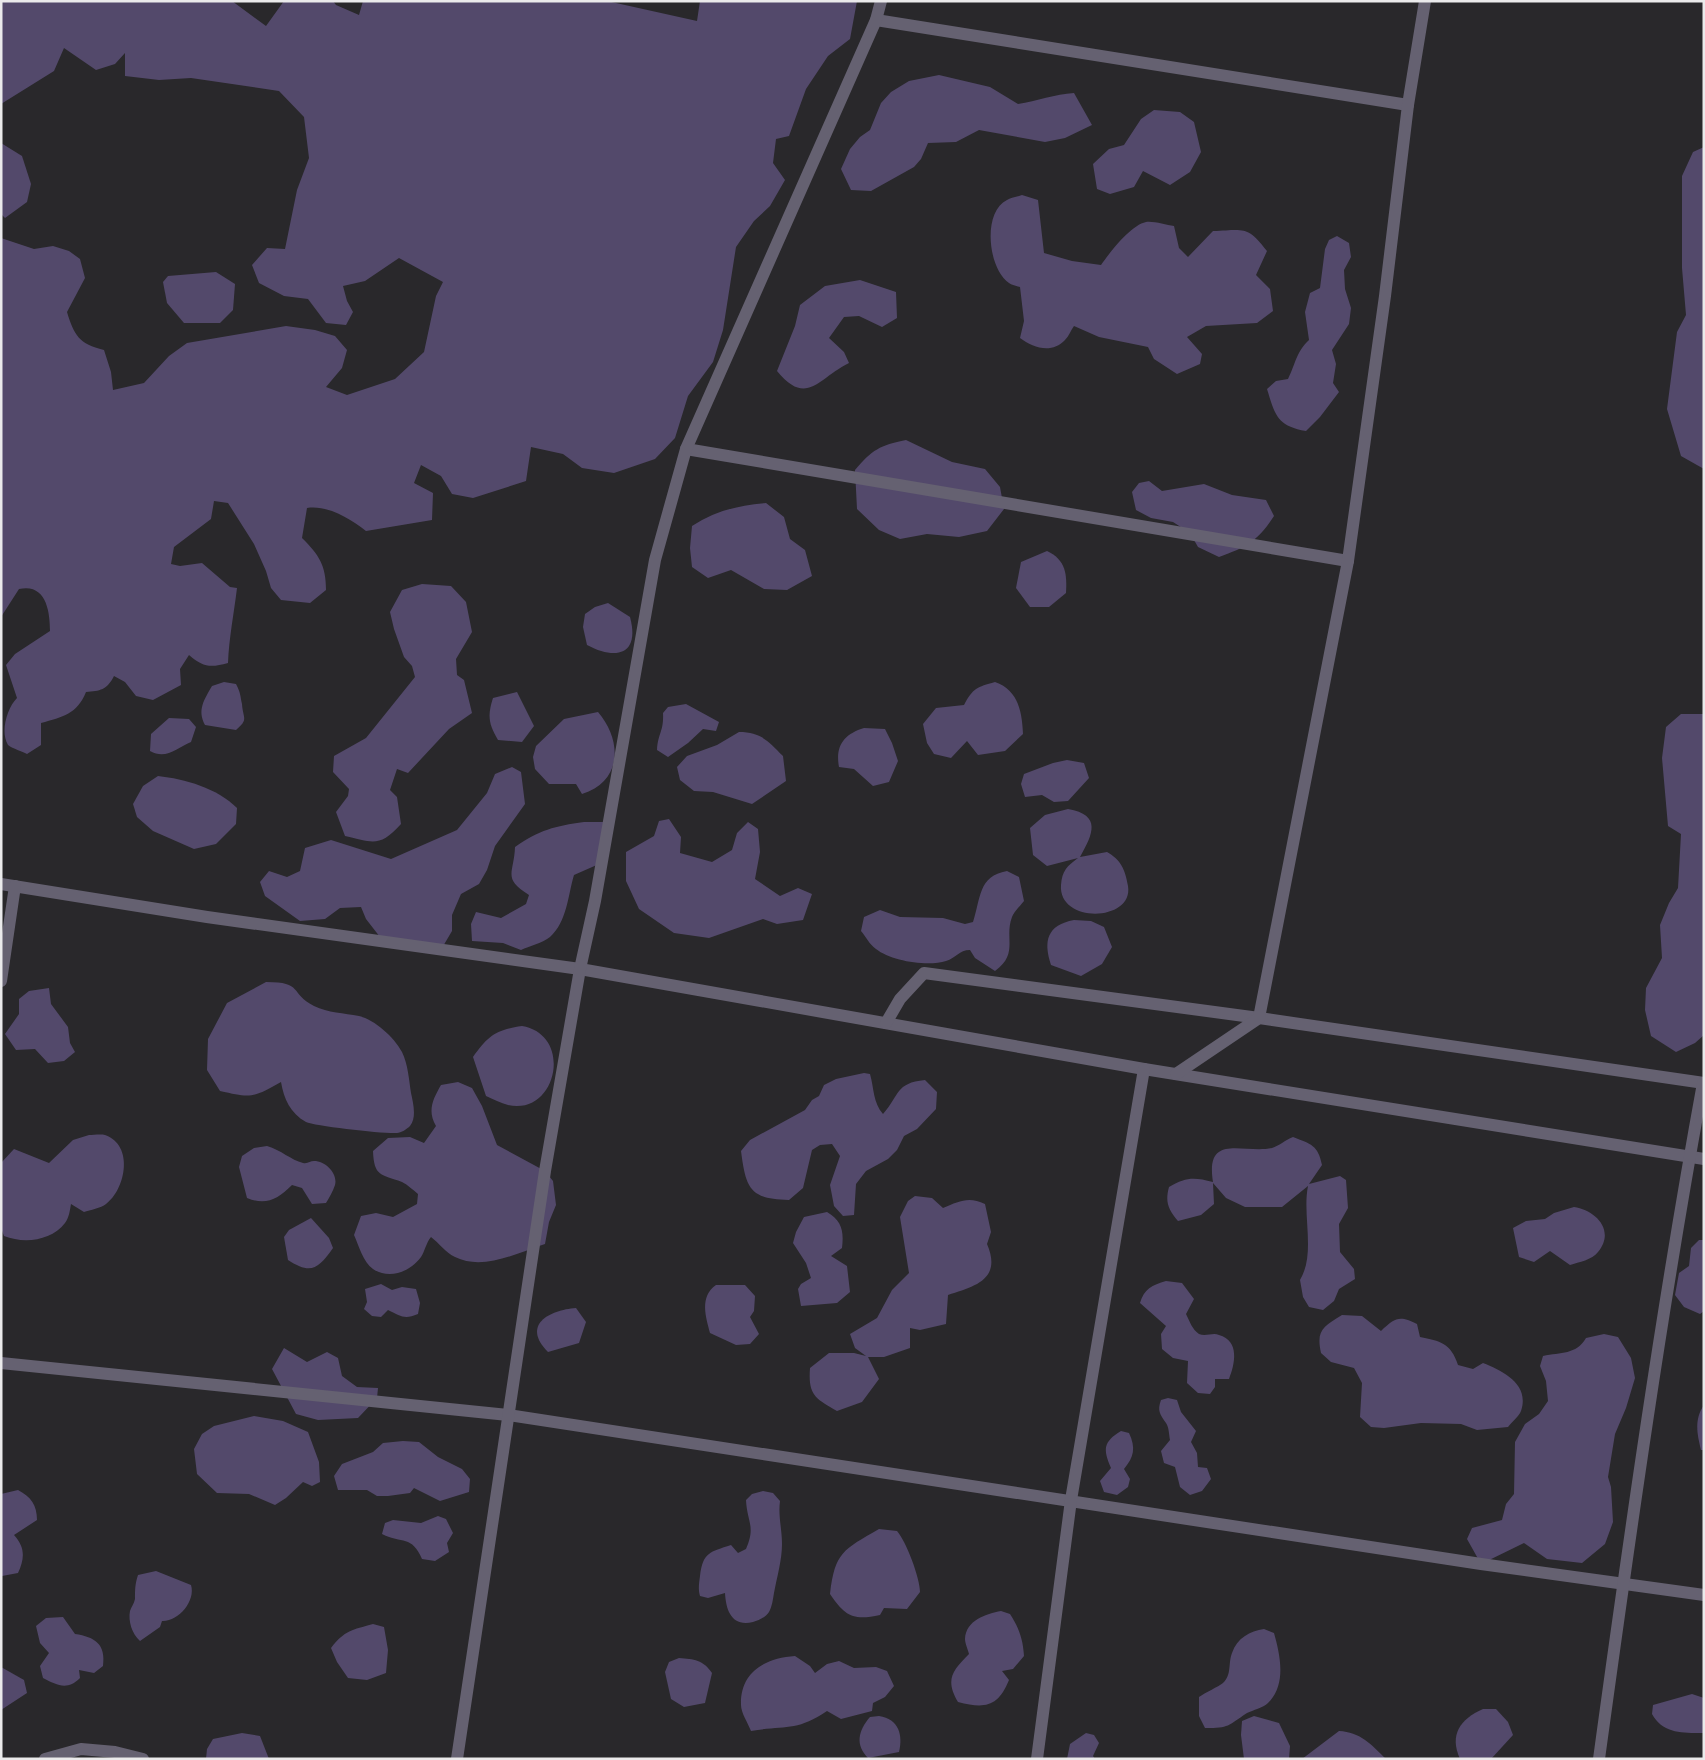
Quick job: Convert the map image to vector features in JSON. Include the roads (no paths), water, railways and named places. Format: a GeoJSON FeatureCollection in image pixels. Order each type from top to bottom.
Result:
{"type":"FeatureCollection","features":[{"type":"Feature","properties":{"kind":"street"},"geometry":{"type":"LineString","coordinates":[[457,1759],[546,1171],[580,969],[595,902],[655,560],[686,449],[876,20],[881,1]]}},
{"type":"Feature","properties":{"kind":"street"},"geometry":{"type":"LineString","coordinates":[[1176,1074],[1259,1018],[1348,561],[1385,296],[1408,105],[1425,1]]}},
{"type":"Feature","properties":{"kind":"street"},"geometry":{"type":"LineString","coordinates":[[876,20],[1408,105]]}},
{"type":"Feature","properties":{"kind":"street"},"geometry":{"type":"LineString","coordinates":[[686,449],[1348,561]]}},
{"type":"Feature","properties":{"kind":"street"},"geometry":{"type":"LineString","coordinates":[[1,884],[207,917],[580,969],[1144,1069],[1704,1159]]}},
{"type":"Feature","properties":{"kind":"street"},"geometry":{"type":"LineString","coordinates":[[1,981],[15,886]]}},
{"type":"Feature","properties":{"kind":"street"},"geometry":{"type":"LineString","coordinates":[[886,1023],[900,999],[924,972],[1259,1018],[1703,1083],[1689,1156],[1623,1584],[1599,1759]]}},
{"type":"Feature","properties":{"kind":"street"},"geometry":{"type":"LineString","coordinates":[[1036,1759],[1071,1500],[1144,1069]]}},
{"type":"Feature","properties":{"kind":"street"},"geometry":{"type":"LineString","coordinates":[[1,1363],[508,1415],[1704,1595]]}},
{"type":"Feature","properties":{"kind":"street"},"geometry":{"type":"LineString","coordinates":[[45,1759],[81,1749],[116,1752],[143,1759]]}}]}
